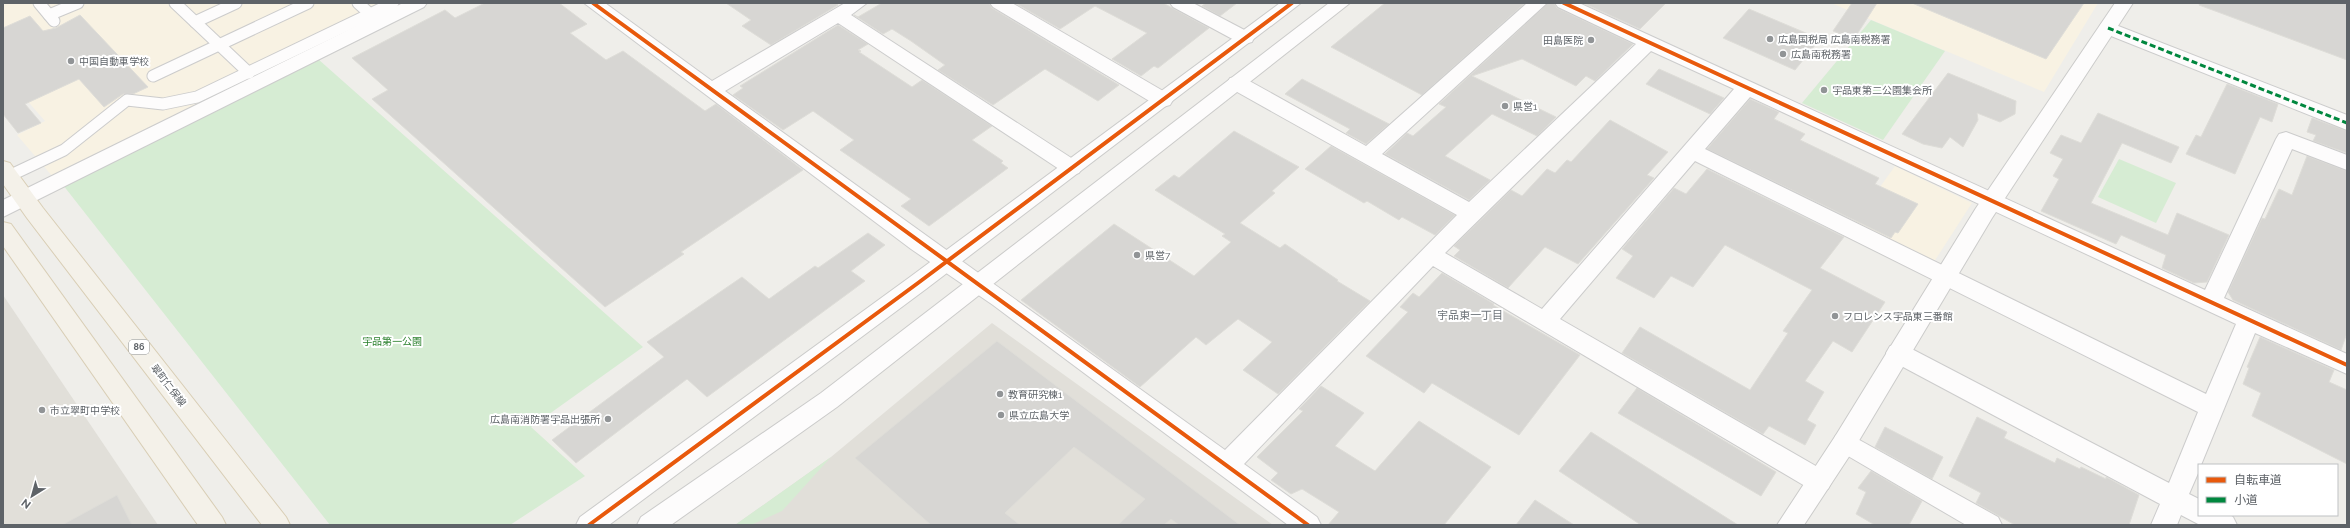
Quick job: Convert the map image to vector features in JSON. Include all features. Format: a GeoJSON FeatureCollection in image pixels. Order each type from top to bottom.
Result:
{"type":"FeatureCollection","features":[{"type":"Feature","properties":{"kind":"main road","name":"翠町仁保線"},"geometry":{"type":"LineString","coordinates":[[6,172],[277,525]]}},
{"type":"Feature","properties":{"kind":"main road"},"geometry":{"type":"LineString","coordinates":[[3,230],[213,525]]}},
{"type":"Feature","properties":{"kind":"street"},"geometry":{"type":"LineString","coordinates":[[3,209],[418,3]]}},
{"type":"Feature","properties":{"kind":"street"},"geometry":{"type":"LineString","coordinates":[[593,3],[946,262],[980,284],[1308,525]]}},
{"type":"Feature","properties":{"kind":"street"},"geometry":{"type":"LineString","coordinates":[[712,90],[858,3]]}},
{"type":"Feature","properties":{"kind":"street"},"geometry":{"type":"LineString","coordinates":[[999,3],[1163,100]]}},
{"type":"Feature","properties":{"kind":"street"},"geometry":{"type":"LineString","coordinates":[[1179,3],[1245,38]]}},
{"type":"Feature","properties":{"kind":"street"},"geometry":{"type":"LineString","coordinates":[[589,525],[946,262],[1292,3]]}},
{"type":"Feature","properties":{"kind":"street"},"geometry":{"type":"LineString","coordinates":[[650,525],[829,400],[1341,3]]}},
{"type":"Feature","properties":{"kind":"street"},"geometry":{"type":"LineString","coordinates":[[1368,155],[1538,3]]}},
{"type":"Feature","properties":{"kind":"street"},"geometry":{"type":"LineString","coordinates":[[1564,3],[1993,200],[2347,365]]}},
{"type":"Feature","properties":{"kind":"street"},"geometry":{"type":"LineString","coordinates":[[1790,525],[1845,442],[1898,353],[1993,200],[2124,3]]}},
{"type":"Feature","properties":{"kind":"street"},"geometry":{"type":"LineString","coordinates":[[838,15],[1072,168]]}},
{"type":"Feature","properties":{"kind":"street"},"geometry":{"type":"LineString","coordinates":[[2108,28],[2347,123]]}},
{"type":"Feature","properties":{"kind":"street"},"geometry":{"type":"LineString","coordinates":[[1227,465],[1472,213],[1649,42]]}},
{"type":"Feature","properties":{"kind":"street"},"geometry":{"type":"LineString","coordinates":[[1237,83],[1472,213]]}},
{"type":"Feature","properties":{"kind":"street"},"geometry":{"type":"LineString","coordinates":[[1545,321],[1747,87]]}},
{"type":"Feature","properties":{"kind":"street"},"geometry":{"type":"LineString","coordinates":[[2211,301],[2286,139],[2347,163]]}},
{"type":"Feature","properties":{"kind":"street"},"geometry":{"type":"LineString","coordinates":[[1692,151],[1946,275],[2212,408]]}},
{"type":"Feature","properties":{"kind":"street"},"geometry":{"type":"LineString","coordinates":[[1431,255],[1819,481]]}},
{"type":"Feature","properties":{"kind":"street"},"geometry":{"type":"LineString","coordinates":[[2164,525],[2248,319]]}},
{"type":"Feature","properties":{"kind":"street"},"geometry":{"type":"LineString","coordinates":[[1898,353],[2198,511]]}},
{"type":"Feature","properties":{"kind":"street"},"geometry":{"type":"LineString","coordinates":[[1845,442],[1989,525]]}},
{"type":"Feature","properties":{"kind":"street"},"geometry":{"type":"LineString","coordinates":[[2207,516],[2224,525]]}},
{"type":"Feature","properties":{"kind":"lane"},"geometry":{"type":"LineString","coordinates":[[39,3],[52,18],[78,3]]}},
{"type":"Feature","properties":{"kind":"lane"},"geometry":{"type":"LineString","coordinates":[[175,3],[249,73]]}},
{"type":"Feature","properties":{"kind":"lane"},"geometry":{"type":"LineString","coordinates":[[195,22],[236,3]]}},
{"type":"Feature","properties":{"kind":"lane"},"geometry":{"type":"LineString","coordinates":[[153,76],[308,3]]}},
{"type":"Feature","properties":{"kind":"lane"},"geometry":{"type":"LineString","coordinates":[[358,3],[370,14]]}},
{"type":"Feature","properties":{"kind":"lane"},"geometry":{"type":"LineString","coordinates":[[6,172],[64,150],[127,100],[163,104],[181,102],[197,97],[393,3]]}},
{"type":"Feature","properties":{"kind":"shaded area","name":"中国自動車学校"},"geometry":{"type":"Polygon","coordinates":[[[3,3],[406,3],[53,177],[17,135],[45,121],[3,73],[3,3]]]}},
{"type":"Feature","properties":{"kind":"shaded area"},"geometry":{"type":"Polygon","coordinates":[[[1831,3],[2098,3],[2044,92],[1831,3]]]}},
{"type":"Feature","properties":{"kind":"shaded area"},"geometry":{"type":"Polygon","coordinates":[[[1895,166],[1972,203],[1932,265],[1852,226],[1895,166]]]}},
{"type":"Feature","properties":{"kind":"shaded area","name":"市立翠町中学校"},"geometry":{"type":"Polygon","coordinates":[[[3,295],[158,525],[3,525],[3,295]]]}},
{"type":"Feature","properties":{"kind":"shaded area","name":"県立広島大学"},"geometry":{"type":"Polygon","coordinates":[[[992,323],[1273,525],[735,525],[831,457],[992,323]]]}},
{"type":"Feature","properties":{"kind":"green space"},"geometry":{"type":"Polygon","coordinates":[[[1871,20],[1945,51],[1883,140],[1802,103],[1871,20]]]}},
{"type":"Feature","properties":{"kind":"green space","name":"宇品第一公園"},"geometry":{"type":"Polygon","coordinates":[[[318,59],[643,347],[531,427],[585,476],[510,525],[330,525],[63,185],[318,59]]]}},
{"type":"Feature","properties":{"kind":"green space"},"geometry":{"type":"Polygon","coordinates":[[[2119,159],[2176,183],[2156,223],[2098,197],[2119,159]]]}},
{"type":"Feature","properties":{"kind":"green space"},"geometry":{"type":"Polygon","coordinates":[[[831,457],[782,511],[751,525],[735,525],[831,457]]]}},
{"type":"Feature","properties":{"kind":"building"},"geometry":{"type":"Polygon","coordinates":[[[485,3],[559,3],[587,24],[570,33],[606,60],[623,51],[705,111],[716,104],[803,170],[681,252],[684,254],[605,307],[372,99],[388,90],[352,58],[445,10],[455,18],[485,3]]]}},
{"type":"Feature","properties":{"kind":"building"},"geometry":{"type":"Polygon","coordinates":[[[726,3],[835,3],[838,5],[771,45],[742,26],[751,20],[726,3]]]}},
{"type":"Feature","properties":{"kind":"building"},"geometry":{"type":"Polygon","coordinates":[[[882,3],[989,3],[992,8],[1119,85],[1098,101],[1045,69],[993,105],[938,70],[945,65],[911,41],[892,29],[883,34],[854,15],[858,17],[882,3]]]}},
{"type":"Feature","properties":{"kind":"building"},"geometry":{"type":"Polygon","coordinates":[[[1015,3],[1163,3],[1209,28],[1158,68],[1154,66],[1141,76],[1112,59],[1147,33],[1095,6],[1060,29],[1015,3]]]}},
{"type":"Feature","properties":{"kind":"building"},"geometry":{"type":"Polygon","coordinates":[[[1206,3],[1237,3],[1220,16],[1202,6],[1206,3]]]}},
{"type":"Feature","properties":{"kind":"building"},"geometry":{"type":"Polygon","coordinates":[[[1385,3],[1525,3],[1422,95],[1331,47],[1385,3]]]}},
{"type":"Feature","properties":{"kind":"building"},"geometry":{"type":"Polygon","coordinates":[[[1548,3],[1554,3],[1557,8],[1633,44],[1595,81],[1586,76],[1576,86],[1522,59],[1472,76],[1556,117],[1537,136],[1492,114],[1445,156],[1490,180],[1469,200],[1385,154],[1407,133],[1413,136],[1446,107],[1439,104],[1548,3]]]}},
{"type":"Feature","properties":{"kind":"building"},"geometry":{"type":"Polygon","coordinates":[[[1583,3],[1666,3],[1640,29],[1583,3]]]}},
{"type":"Feature","properties":{"kind":"building"},"geometry":{"type":"Polygon","coordinates":[[[1852,3],[1877,3],[1854,39],[1833,31],[1852,3]]]}},
{"type":"Feature","properties":{"kind":"building"},"geometry":{"type":"Polygon","coordinates":[[[1912,3],[2084,3],[2046,59],[1912,3]]]}},
{"type":"Feature","properties":{"kind":"building"},"geometry":{"type":"Polygon","coordinates":[[[2200,3],[2347,3],[2347,60],[2199,5],[2200,3]]]}},
{"type":"Feature","properties":{"kind":"building","name":"広島南税務署"},"geometry":{"type":"Polygon","coordinates":[[[1749,9],[1820,39],[1795,70],[1723,38],[1749,9]]]}},
{"type":"Feature","properties":{"kind":"building","name":"中国自動車学校"},"geometry":{"type":"Polygon","coordinates":[[[80,15],[148,87],[133,94],[123,94],[104,107],[79,79],[25,104],[41,123],[18,133],[3,114],[3,28],[30,16],[43,31],[56,28],[80,15]]]}},
{"type":"Feature","properties":{"kind":"building"},"geometry":{"type":"Polygon","coordinates":[[[838,25],[868,44],[858,50],[861,51],[859,52],[912,87],[922,80],[992,126],[972,140],[1003,161],[1001,163],[1008,168],[929,226],[901,206],[911,199],[840,150],[854,140],[813,111],[783,130],[733,95],[743,88],[740,86],[838,25]]]}},
{"type":"Feature","properties":{"kind":"building"},"geometry":{"type":"Polygon","coordinates":[[[1659,69],[1724,98],[1710,114],[1646,84],[1659,69]]]}},
{"type":"Feature","properties":{"kind":"building"},"geometry":{"type":"Polygon","coordinates":[[[1948,73],[2016,101],[2015,114],[2000,122],[1977,113],[1978,120],[1963,147],[1950,137],[1942,148],[1923,144],[1902,134],[1948,73]]]}},
{"type":"Feature","properties":{"kind":"building"},"geometry":{"type":"Polygon","coordinates":[[[1302,79],[1389,124],[1366,144],[1346,133],[1350,129],[1285,94],[1302,79]]]}},
{"type":"Feature","properties":{"kind":"building"},"geometry":{"type":"Polygon","coordinates":[[[2227,84],[2278,104],[2272,122],[2260,117],[2235,174],[2186,154],[2196,135],[2201,137],[2227,84]]]}},
{"type":"Feature","properties":{"kind":"building"},"geometry":{"type":"Polygon","coordinates":[[[1750,99],[1779,112],[1774,119],[1805,134],[1800,140],[1879,178],[1875,184],[1918,204],[1898,233],[1895,232],[1891,238],[1707,149],[1750,99]]]}},
{"type":"Feature","properties":{"kind":"building"},"geometry":{"type":"Polygon","coordinates":[[[2098,113],[2179,147],[2171,163],[2122,143],[2091,203],[2168,235],[2177,213],[2229,235],[2207,282],[2194,283],[2162,268],[2166,255],[2121,235],[2116,244],[2041,211],[2059,179],[2053,176],[2063,159],[2050,153],[2061,135],[2081,143],[2098,113]]]}},
{"type":"Feature","properties":{"kind":"building"},"geometry":{"type":"Polygon","coordinates":[[[2312,118],[2347,131],[2347,153],[2313,141],[2316,135],[2307,132],[2312,118]]]}},
{"type":"Feature","properties":{"kind":"building"},"geometry":{"type":"Polygon","coordinates":[[[1610,120],[1668,152],[1647,175],[1654,178],[1578,264],[1545,247],[1508,288],[1454,256],[1460,250],[1454,246],[1511,190],[1522,196],[1547,169],[1555,173],[1567,160],[1571,162],[1610,120]]]}},
{"type":"Feature","properties":{"kind":"building"},"geometry":{"type":"Polygon","coordinates":[[[1234,131],[1299,167],[1272,191],[1275,193],[1240,223],[1280,248],[1285,244],[1338,280],[1337,281],[1370,301],[1278,394],[1243,370],[1272,342],[1238,319],[1206,345],[1196,337],[1140,387],[1021,300],[1114,224],[1194,276],[1231,242],[1222,236],[1225,234],[1155,190],[1174,175],[1179,178],[1234,131]]]}},
{"type":"Feature","properties":{"kind":"building"},"geometry":{"type":"Polygon","coordinates":[[[1331,146],[1455,215],[1435,235],[1402,217],[1399,220],[1367,201],[1364,203],[1305,169],[1331,146]]]}},
{"type":"Feature","properties":{"kind":"building"},"geometry":{"type":"Polygon","coordinates":[[[2307,156],[2347,171],[2347,333],[2341,350],[2233,300],[2228,292],[2262,218],[2265,219],[2279,189],[2292,195],[2307,156]]]}},
{"type":"Feature","properties":{"kind":"building"},"geometry":{"type":"Polygon","coordinates":[[[1707,169],[1844,237],[1820,268],[1885,302],[1852,352],[1833,341],[1805,381],[1824,392],[1807,420],[1816,425],[1805,445],[1769,426],[1763,434],[1622,353],[1640,327],[1750,390],[1788,333],[1783,331],[1812,290],[1725,245],[1693,287],[1671,276],[1654,298],[1616,278],[1633,256],[1622,249],[1674,188],[1686,194],[1707,169]]]}},
{"type":"Feature","properties":{"kind":"building"},"geometry":{"type":"Polygon","coordinates":[[[868,233],[885,245],[851,271],[865,281],[707,397],[687,379],[576,463],[552,440],[664,357],[647,342],[742,277],[769,299],[815,266],[818,268],[868,233]]]}},
{"type":"Feature","properties":{"kind":"building"},"geometry":{"type":"Polygon","coordinates":[[[1442,273],[1494,304],[1493,305],[1580,355],[1519,435],[1432,383],[1424,393],[1366,356],[1408,312],[1400,307],[1413,293],[1419,297],[1442,273]]]}},
{"type":"Feature","properties":{"kind":"building"},"geometry":{"type":"Polygon","coordinates":[[[2260,337],[2334,370],[2329,382],[2347,390],[2347,464],[2252,416],[2261,393],[2243,384],[2249,368],[2247,367],[2260,337]]]}},
{"type":"Feature","properties":{"kind":"building","name":"教育研究棟1"},"geometry":{"type":"Polygon","coordinates":[[[997,341],[1240,525],[1179,525],[1171,519],[1164,525],[1118,525],[1145,499],[1074,447],[1005,513],[1020,525],[931,525],[855,458],[997,341]]]}},
{"type":"Feature","properties":{"kind":"building"},"geometry":{"type":"Polygon","coordinates":[[[1321,386],[1364,413],[1335,446],[1375,471],[1419,421],[1491,467],[1444,525],[1328,525],[1339,512],[1302,489],[1291,494],[1271,480],[1278,473],[1257,457],[1303,411],[1299,409],[1321,386]]]}},
{"type":"Feature","properties":{"kind":"building"},"geometry":{"type":"Polygon","coordinates":[[[1637,388],[1776,472],[1761,496],[1618,413],[1637,388]]]}},
{"type":"Feature","properties":{"kind":"building"},"geometry":{"type":"Polygon","coordinates":[[[1977,417],[2007,432],[2004,438],[2055,463],[2057,458],[2080,469],[2081,467],[2106,479],[2106,477],[2139,495],[2129,525],[2015,525],[1976,503],[1981,493],[1949,476],[1977,417]]]}},
{"type":"Feature","properties":{"kind":"building"},"geometry":{"type":"Polygon","coordinates":[[[1885,427],[1943,457],[1932,479],[1875,447],[1885,427]]]}},
{"type":"Feature","properties":{"kind":"building"},"geometry":{"type":"Polygon","coordinates":[[[1591,432],[1738,525],[1641,525],[1559,471],[1591,432]]]}},
{"type":"Feature","properties":{"kind":"building"},"geometry":{"type":"Polygon","coordinates":[[[1871,471],[1922,501],[1909,525],[1875,525],[1856,514],[1866,492],[1858,488],[1871,471]]]}},
{"type":"Feature","properties":{"kind":"building"},"geometry":{"type":"Polygon","coordinates":[[[117,495],[132,525],[62,525],[117,495]]]}},
{"type":"Feature","properties":{"kind":"building"},"geometry":{"type":"Polygon","coordinates":[[[1535,500],[1574,525],[1516,525],[1535,500]]]}},
{"type":"Feature","properties":{"kind":"marked path"},"geometry":{"type":"LineString","coordinates":[[2108,28],[2347,123]]}},
{"type":"Feature","properties":{"kind":"cycle path"},"geometry":{"type":"LineString","coordinates":[[593,3],[919,243],[1001,299],[1308,525]]}},
{"type":"Feature","properties":{"kind":"cycle path"},"geometry":{"type":"LineString","coordinates":[[589,525],[918,283],[972,241],[1292,3]]}},
{"type":"Feature","properties":{"kind":"cycle path"},"geometry":{"type":"LineString","coordinates":[[1564,3],[2347,365]]}},
{"type":"Feature","properties":{"kind":"place","name":"広島国税局 広島南税務署"},"geometry":{"type":"Point","coordinates":[1770,39]}},
{"type":"Feature","properties":{"kind":"place","name":"田島医院"},"geometry":{"type":"Point","coordinates":[1591,40]}},
{"type":"Feature","properties":{"kind":"place","name":"広島南税務署"},"geometry":{"type":"Point","coordinates":[1783,54]}},
{"type":"Feature","properties":{"kind":"place","name":"中国自動車学校"},"geometry":{"type":"Point","coordinates":[71,61]}},
{"type":"Feature","properties":{"kind":"place","name":"宇品東第二公園集会所"},"geometry":{"type":"Point","coordinates":[1824,90]}},
{"type":"Feature","properties":{"kind":"place","name":"県営1"},"geometry":{"type":"Point","coordinates":[1505,106]}},
{"type":"Feature","properties":{"kind":"place","name":"県営7"},"geometry":{"type":"Point","coordinates":[1137,255]}},
{"type":"Feature","properties":{"kind":"place","name":"フロレンス宇品東三番館"},"geometry":{"type":"Point","coordinates":[1835,316]}},
{"type":"Feature","properties":{"kind":"place","name":"教育研究棟1"},"geometry":{"type":"Point","coordinates":[1000,394]}},
{"type":"Feature","properties":{"kind":"place","name":"市立翠町中学校"},"geometry":{"type":"Point","coordinates":[42,410]}},
{"type":"Feature","properties":{"kind":"place","name":"県立広島大学"},"geometry":{"type":"Point","coordinates":[1001,415]}},
{"type":"Feature","properties":{"kind":"place","name":"広島南消防署宇品出張所"},"geometry":{"type":"Point","coordinates":[608,419]}},
{"type":"Feature","properties":{"kind":"district","name":"宇品東一丁目"},"geometry":{"type":"Point","coordinates":[1470,315]}}]}
